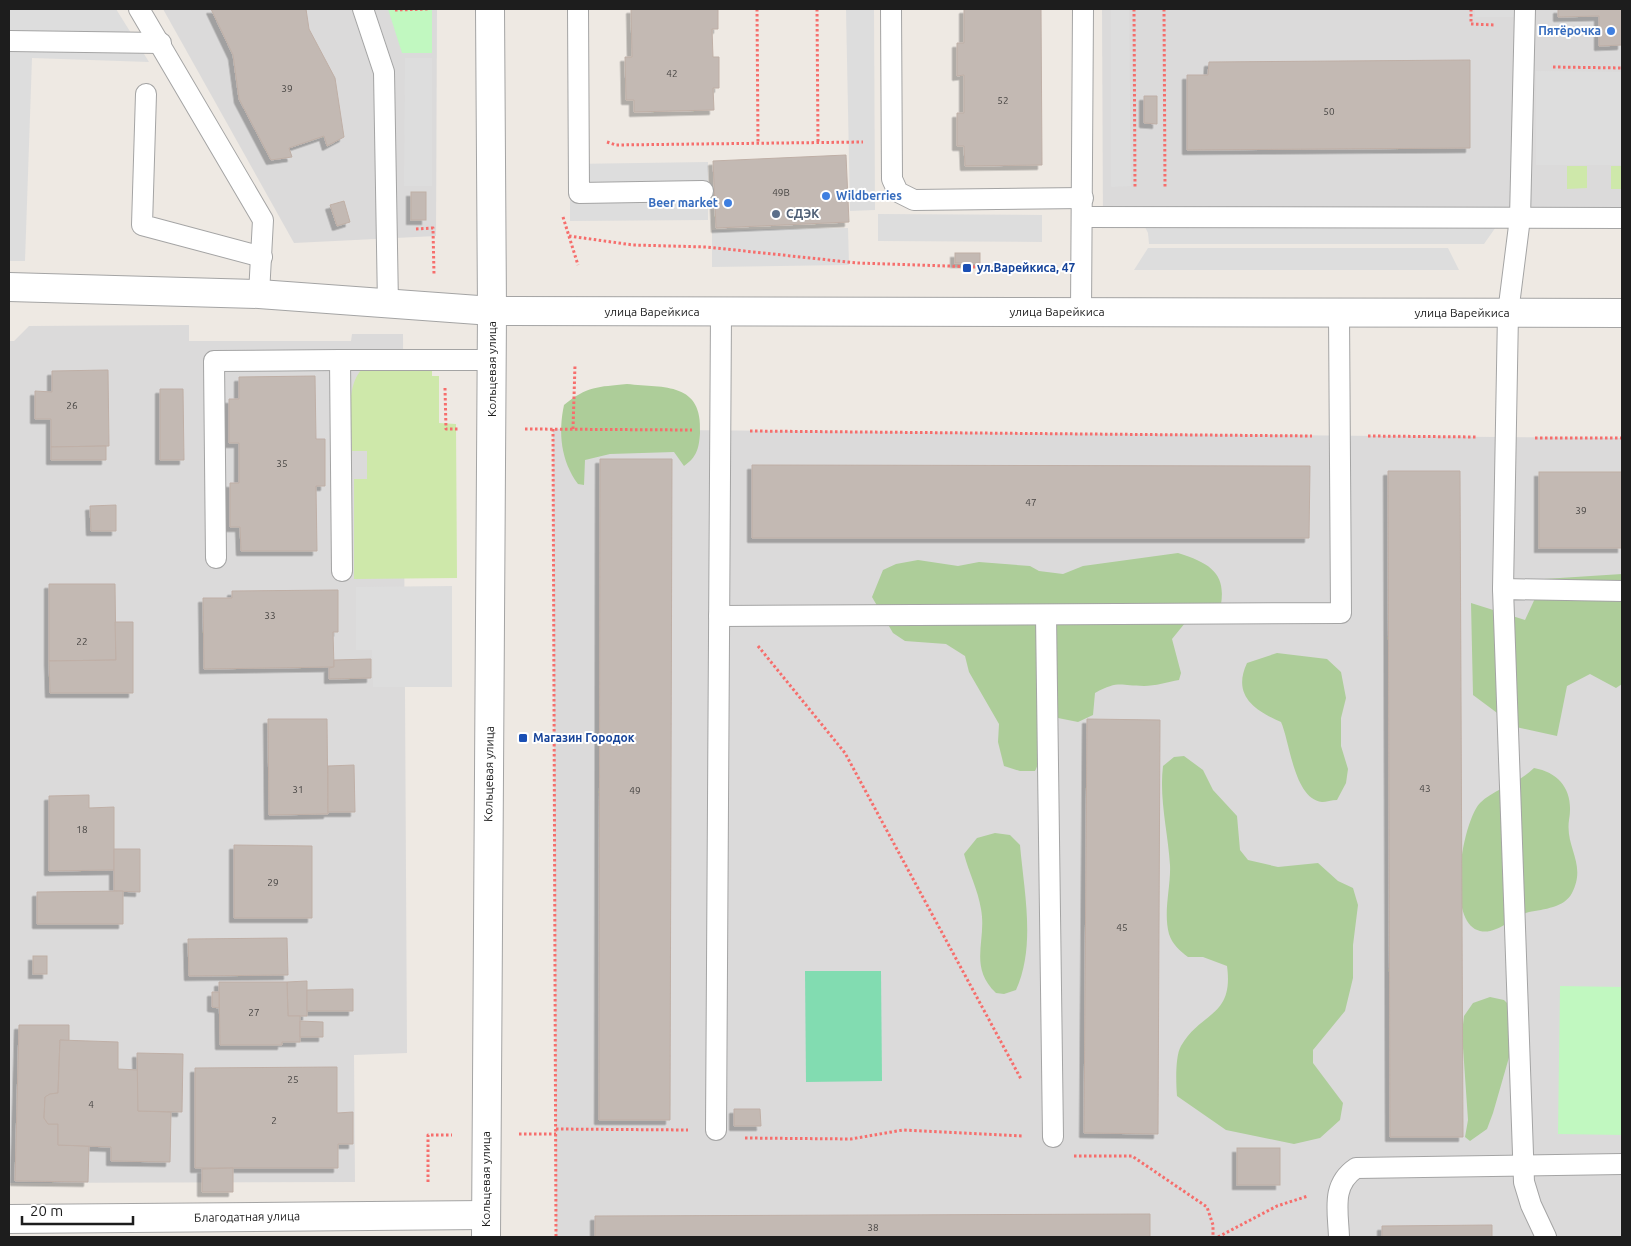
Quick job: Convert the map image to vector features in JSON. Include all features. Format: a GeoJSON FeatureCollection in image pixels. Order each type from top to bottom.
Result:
{"type":"FeatureCollection","features":[{"type":"Feature","properties":{"kind":"street","name":"Кольцевая улица"},"geometry":{"type":"LineString","coordinates":[[486,1226],[492,360],[490,9]]}},
{"type":"Feature","properties":{"kind":"street","name":"улица Варейкиса"},"geometry":{"type":"LineString","coordinates":[[9,287],[259,294],[388,305],[492,311],[1622,313]]}},
{"type":"Feature","properties":{"kind":"street","name":"Благодатная улица"},"geometry":{"type":"LineString","coordinates":[[9,1220],[486,1226]]}},
{"type":"Feature","properties":{"kind":"lane"},"geometry":{"type":"LineString","coordinates":[[139,9],[161,43],[263,220],[259,294]]}},
{"type":"Feature","properties":{"kind":"lane"},"geometry":{"type":"LineString","coordinates":[[363,9],[384,72],[388,305]]}},
{"type":"Feature","properties":{"kind":"lane"},"geometry":{"type":"LineString","coordinates":[[578,9],[579,193],[703,191]]}},
{"type":"Feature","properties":{"kind":"lane"},"geometry":{"type":"LineString","coordinates":[[890,9],[892,179],[898,192],[914,200],[1083,208],[1164,218],[1622,218]]}},
{"type":"Feature","properties":{"kind":"lane"},"geometry":{"type":"LineString","coordinates":[[1081,312],[1083,9]]}},
{"type":"Feature","properties":{"kind":"lane"},"geometry":{"type":"LineString","coordinates":[[1525,9],[1520,218],[1508,313],[1503,588],[1524,1182],[1531,1205],[1546,1237]]}},
{"type":"Feature","properties":{"kind":"lane"},"geometry":{"type":"LineString","coordinates":[[9,41],[161,43]]}},
{"type":"Feature","properties":{"kind":"lane"},"geometry":{"type":"LineString","coordinates":[[146,94],[142,225],[262,257]]}},
{"type":"Feature","properties":{"kind":"lane"},"geometry":{"type":"LineString","coordinates":[[716,1130],[726,616],[720,430],[721,312]]}},
{"type":"Feature","properties":{"kind":"lane"},"geometry":{"type":"LineString","coordinates":[[726,616],[1340,613],[1338,313]]}},
{"type":"Feature","properties":{"kind":"lane"},"geometry":{"type":"LineString","coordinates":[[340,360],[342,572]]}},
{"type":"Feature","properties":{"kind":"lane"},"geometry":{"type":"LineString","coordinates":[[216,558],[214,361],[492,360]]}},
{"type":"Feature","properties":{"kind":"lane"},"geometry":{"type":"LineString","coordinates":[[1503,588],[1622,591]]}},
{"type":"Feature","properties":{"kind":"lane"},"geometry":{"type":"LineString","coordinates":[[1046,614],[1053,1137]]}},
{"type":"Feature","properties":{"kind":"lane"},"geometry":{"type":"LineString","coordinates":[[1338,1237],[1338,1190],[1345,1175],[1356,1168],[1622,1164]]}},
{"type":"Feature","properties":{"kind":"path"},"geometry":{"type":"LineString","coordinates":[[757,9],[758,143]]}},
{"type":"Feature","properties":{"kind":"path"},"geometry":{"type":"LineString","coordinates":[[602,137],[616,145],[818,143],[817,9]]}},
{"type":"Feature","properties":{"kind":"path"},"geometry":{"type":"LineString","coordinates":[[1134,9],[1135,194]]}},
{"type":"Feature","properties":{"kind":"path"},"geometry":{"type":"LineString","coordinates":[[1164,9],[1164,218]]}},
{"type":"Feature","properties":{"kind":"path"},"geometry":{"type":"LineString","coordinates":[[1470,9],[1471,24],[1494,24],[1500,27]]}},
{"type":"Feature","properties":{"kind":"path"},"geometry":{"type":"LineString","coordinates":[[392,10],[429,10]]}},
{"type":"Feature","properties":{"kind":"path"},"geometry":{"type":"LineString","coordinates":[[1523,67],[1622,68]]}},
{"type":"Feature","properties":{"kind":"path"},"geometry":{"type":"LineString","coordinates":[[414,229],[433,228],[435,308]]}},
{"type":"Feature","properties":{"kind":"path"},"geometry":{"type":"LineString","coordinates":[[578,265],[569,236],[633,245],[707,247],[857,263],[1009,268]]}},
{"type":"Feature","properties":{"kind":"path"},"geometry":{"type":"LineString","coordinates":[[573,429],[575,365]]}},
{"type":"Feature","properties":{"kind":"path"},"geometry":{"type":"LineString","coordinates":[[556,1237],[554,429],[1622,438]]}},
{"type":"Feature","properties":{"kind":"path"},"geometry":{"type":"LineString","coordinates":[[726,616],[845,753],[1025,1086]]}},
{"type":"Feature","properties":{"kind":"path"},"geometry":{"type":"LineString","coordinates":[[556,1129],[716,1130],[727,1138],[851,1139],[903,1130],[1053,1137],[1053,1156],[1132,1156],[1207,1207],[1213,1225],[1213,1237]]}},
{"type":"Feature","properties":{"kind":"path"},"geometry":{"type":"LineString","coordinates":[[1218,1237],[1277,1206],[1319,1192],[1338,1190]]}},
{"type":"Feature","properties":{"kind":"shaded area"},"geometry":{"type":"Polygon","coordinates":[[[9,9],[116,9],[149,62],[32,58],[25,261],[9,261],[9,9]]]}},
{"type":"Feature","properties":{"kind":"shaded area"},"geometry":{"type":"Polygon","coordinates":[[[163,9],[437,9],[436,236],[294,243],[163,9]]]}},
{"type":"Feature","properties":{"kind":"shaded area"},"geometry":{"type":"Polygon","coordinates":[[[846,9],[874,9],[875,210],[850,211],[846,9]]]}},
{"type":"Feature","properties":{"kind":"shaded area"},"geometry":{"type":"Polygon","coordinates":[[[1102,9],[1622,9],[1622,227],[1103,227],[1102,9]]]}},
{"type":"Feature","properties":{"kind":"shaded area"},"geometry":{"type":"Polygon","coordinates":[[[1111,9],[1129,9],[1131,186],[1111,187],[1111,9]]]}},
{"type":"Feature","properties":{"kind":"shaded area"},"geometry":{"type":"Polygon","coordinates":[[[1475,9],[1514,9],[1514,17],[1475,17],[1475,9]]]}},
{"type":"Feature","properties":{"kind":"shaded area"},"geometry":{"type":"Polygon","coordinates":[[[405,58],[432,58],[432,186],[404,186],[405,58]]]}},
{"type":"Feature","properties":{"kind":"shaded area"},"geometry":{"type":"Polygon","coordinates":[[[1536,71],[1622,72],[1622,165],[1536,165],[1536,71]]]}},
{"type":"Feature","properties":{"kind":"shaded area"},"geometry":{"type":"Polygon","coordinates":[[[708,162],[708,220],[570,221],[570,164],[708,162]]]}},
{"type":"Feature","properties":{"kind":"shaded area"},"geometry":{"type":"Polygon","coordinates":[[[878,214],[1042,215],[1042,242],[878,241],[878,214]]]}},
{"type":"Feature","properties":{"kind":"shaded area"},"geometry":{"type":"Polygon","coordinates":[[[1498,224],[1484,244],[1149,244],[1148,233],[1144,225],[1498,224]]]}},
{"type":"Feature","properties":{"kind":"shaded area"},"geometry":{"type":"Polygon","coordinates":[[[848,228],[849,265],[712,267],[712,230],[848,228]]]}},
{"type":"Feature","properties":{"kind":"shaded area"},"geometry":{"type":"Polygon","coordinates":[[[1148,248],[1448,248],[1459,270],[1134,270],[1148,248]]]}},
{"type":"Feature","properties":{"kind":"shaded area"},"geometry":{"type":"Polygon","coordinates":[[[189,325],[189,341],[351,341],[352,334],[403,334],[407,1053],[354,1055],[355,1182],[9,1183],[9,341],[14,341],[29,326],[189,325]]]}},
{"type":"Feature","properties":{"kind":"shaded area"},"geometry":{"type":"Polygon","coordinates":[[[553,429],[1622,438],[1622,1237],[556,1237],[553,429]]]}},
{"type":"Feature","properties":{"kind":"shaded area"},"geometry":{"type":"Polygon","coordinates":[[[452,586],[452,687],[373,687],[372,650],[356,650],[356,587],[452,586]]]}},
{"type":"Feature","properties":{"kind":"green space"},"geometry":{"type":"Polygon","coordinates":[[[388,9],[432,9],[432,53],[402,53],[388,9]]]}},
{"type":"Feature","properties":{"kind":"green space"},"geometry":{"type":"Polygon","coordinates":[[[1567,166],[1587,166],[1587,188],[1567,189],[1567,166]]]}},
{"type":"Feature","properties":{"kind":"green space"},"geometry":{"type":"Polygon","coordinates":[[[1611,166],[1622,166],[1622,189],[1611,189],[1611,166]]]}},
{"type":"Feature","properties":{"kind":"green space"},"geometry":{"type":"Polygon","coordinates":[[[432,364],[432,376],[439,376],[439,423],[456,424],[457,578],[354,579],[354,479],[367,479],[367,451],[352,451],[350,405],[354,383],[366,365],[432,364]]]}},
{"type":"Feature","properties":{"kind":"green space"},"geometry":{"type":"Polygon","coordinates":[[[627,384],[668,388],[688,396],[695,404],[699,416],[700,433],[696,452],[692,459],[684,466],[674,452],[610,454],[585,460],[584,485],[578,484],[568,466],[562,446],[561,426],[564,405],[579,394],[593,388],[627,384]]]}},
{"type":"Feature","properties":{"kind":"green space"},"geometry":{"type":"Polygon","coordinates":[[[1178,553],[1211,568],[1217,575],[1222,593],[1218,618],[1185,623],[1172,639],[1181,673],[1179,680],[1148,686],[1109,686],[1095,693],[1093,715],[1078,722],[1043,715],[1039,718],[1038,725],[1038,759],[1035,771],[1020,771],[1004,766],[998,742],[999,724],[969,672],[965,656],[946,644],[905,641],[893,633],[872,597],[883,570],[896,564],[918,560],[958,566],[979,562],[1030,566],[1039,571],[1063,574],[1083,566],[1178,553]]]}},
{"type":"Feature","properties":{"kind":"green space"},"geometry":{"type":"Polygon","coordinates":[[[1622,574],[1622,684],[1616,688],[1590,674],[1567,686],[1557,736],[1516,727],[1473,695],[1471,603],[1525,620],[1544,579],[1622,574]]]}},
{"type":"Feature","properties":{"kind":"green space"},"geometry":{"type":"Polygon","coordinates":[[[1277,653],[1327,659],[1341,672],[1346,698],[1341,718],[1341,746],[1348,769],[1346,783],[1337,800],[1322,802],[1313,799],[1305,791],[1294,768],[1281,722],[1254,706],[1244,693],[1242,684],[1243,674],[1247,663],[1277,653]]]}},
{"type":"Feature","properties":{"kind":"green space"},"geometry":{"type":"Polygon","coordinates":[[[1184,756],[1203,770],[1213,790],[1237,816],[1240,850],[1248,860],[1278,867],[1318,863],[1338,881],[1353,888],[1358,905],[1353,945],[1353,978],[1345,1011],[1313,1050],[1313,1063],[1343,1103],[1340,1120],[1320,1138],[1294,1144],[1226,1130],[1177,1096],[1177,1063],[1181,1046],[1189,1035],[1221,1005],[1226,996],[1228,983],[1227,966],[1203,957],[1188,957],[1172,941],[1167,926],[1170,865],[1163,803],[1163,766],[1174,757],[1184,756]]]}},
{"type":"Feature","properties":{"kind":"green space"},"geometry":{"type":"Polygon","coordinates":[[[1534,768],[1552,774],[1564,785],[1567,793],[1570,810],[1570,839],[1577,865],[1576,883],[1572,893],[1559,905],[1523,914],[1493,930],[1480,931],[1469,924],[1463,910],[1460,892],[1460,871],[1467,830],[1473,814],[1480,803],[1528,774],[1534,768]]]}},
{"type":"Feature","properties":{"kind":"green space"},"geometry":{"type":"Polygon","coordinates":[[[995,833],[1010,835],[1020,845],[1026,900],[1027,937],[1022,973],[1016,990],[1004,994],[996,993],[983,973],[980,953],[982,932],[981,909],[964,854],[977,838],[995,833]]]}},
{"type":"Feature","properties":{"kind":"green space"},"geometry":{"type":"Polygon","coordinates":[[[805,971],[881,971],[882,1081],[806,1082],[805,971]]]}},
{"type":"Feature","properties":{"kind":"green space"},"geometry":{"type":"Polygon","coordinates":[[[1560,986],[1622,987],[1622,1135],[1558,1134],[1560,986]]]}},
{"type":"Feature","properties":{"kind":"green space"},"geometry":{"type":"Polygon","coordinates":[[[1490,997],[1504,1000],[1512,1008],[1514,1040],[1487,1129],[1470,1141],[1465,1137],[1468,1120],[1462,1033],[1464,1016],[1473,1003],[1490,997]]]}},
{"type":"Feature","properties":{"kind":"building"},"geometry":{"type":"Polygon","coordinates":[[[211,9],[306,9],[309,29],[335,78],[344,137],[327,146],[324,136],[289,148],[292,157],[271,160],[239,99],[233,55],[211,9]]]}},
{"type":"Feature","properties":{"kind":"building"},"geometry":{"type":"Polygon","coordinates":[[[631,9],[718,9],[718,29],[712,29],[713,57],[719,57],[719,88],[713,88],[714,110],[634,112],[634,100],[626,100],[625,57],[632,57],[631,9]]]}},
{"type":"Feature","properties":{"kind":"building"},"geometry":{"type":"Polygon","coordinates":[[[964,9],[1041,9],[1042,165],[965,166],[964,146],[957,146],[957,113],[964,113],[964,75],[957,76],[957,43],[964,43],[964,9]]]}},
{"type":"Feature","properties":{"kind":"building","name":"Пятёрочка"},"geometry":{"type":"Polygon","coordinates":[[[1558,9],[1622,9],[1622,45],[1599,46],[1599,16],[1558,17],[1558,9]]]}},
{"type":"Feature","properties":{"kind":"building"},"geometry":{"type":"Polygon","coordinates":[[[1470,60],[1470,148],[1187,150],[1187,75],[1208,75],[1209,62],[1470,60]]]}},
{"type":"Feature","properties":{"kind":"building"},"geometry":{"type":"Polygon","coordinates":[[[1144,96],[1157,96],[1157,124],[1144,123],[1144,96]]]}},
{"type":"Feature","properties":{"kind":"building"},"geometry":{"type":"Polygon","coordinates":[[[846,155],[849,222],[716,228],[713,161],[846,155]]]}},
{"type":"Feature","properties":{"kind":"building"},"geometry":{"type":"Polygon","coordinates":[[[411,192],[426,192],[426,220],[411,220],[411,192]]]}},
{"type":"Feature","properties":{"kind":"building"},"geometry":{"type":"Polygon","coordinates":[[[344,201],[350,222],[337,226],[330,205],[344,201]]]}},
{"type":"Feature","properties":{"kind":"building"},"geometry":{"type":"Polygon","coordinates":[[[955,253],[980,253],[980,263],[955,263],[955,253]]]}},
{"type":"Feature","properties":{"kind":"building"},"geometry":{"type":"Polygon","coordinates":[[[108,370],[109,446],[51,447],[51,419],[35,419],[35,391],[52,392],[52,371],[108,370]]]}},
{"type":"Feature","properties":{"kind":"building"},"geometry":{"type":"Polygon","coordinates":[[[315,376],[316,439],[325,439],[325,486],[316,486],[317,551],[241,551],[240,527],[230,527],[230,483],[239,483],[239,443],[229,443],[229,399],[239,399],[239,377],[315,376]]]}},
{"type":"Feature","properties":{"kind":"building"},"geometry":{"type":"Polygon","coordinates":[[[160,389],[183,389],[184,460],[160,460],[160,389]]]}},
{"type":"Feature","properties":{"kind":"building"},"geometry":{"type":"Polygon","coordinates":[[[106,446],[106,460],[51,460],[51,447],[106,446]]]}},
{"type":"Feature","properties":{"kind":"building"},"geometry":{"type":"Polygon","coordinates":[[[600,459],[672,459],[670,1120],[599,1120],[600,459]]]}},
{"type":"Feature","properties":{"kind":"building"},"geometry":{"type":"Polygon","coordinates":[[[752,465],[1310,466],[1309,538],[752,538],[752,465]]]}},
{"type":"Feature","properties":{"kind":"building"},"geometry":{"type":"Polygon","coordinates":[[[1388,471],[1460,471],[1463,1137],[1390,1137],[1388,471]]]}},
{"type":"Feature","properties":{"kind":"building"},"geometry":{"type":"Polygon","coordinates":[[[1539,472],[1622,472],[1622,548],[1539,548],[1539,472]]]}},
{"type":"Feature","properties":{"kind":"building"},"geometry":{"type":"Polygon","coordinates":[[[116,505],[116,531],[91,531],[90,506],[116,505]]]}},
{"type":"Feature","properties":{"kind":"building"},"geometry":{"type":"Polygon","coordinates":[[[49,584],[115,584],[116,660],[49,661],[49,584]]]}},
{"type":"Feature","properties":{"kind":"building"},"geometry":{"type":"Polygon","coordinates":[[[338,590],[338,632],[333,632],[334,667],[204,669],[203,598],[232,598],[232,591],[338,590]]]}},
{"type":"Feature","properties":{"kind":"building"},"geometry":{"type":"Polygon","coordinates":[[[115,622],[133,622],[133,693],[50,693],[49,661],[116,660],[115,622]]]}},
{"type":"Feature","properties":{"kind":"building"},"geometry":{"type":"Polygon","coordinates":[[[371,659],[371,678],[329,679],[329,668],[334,667],[334,660],[371,659]]]}},
{"type":"Feature","properties":{"kind":"building"},"geometry":{"type":"Polygon","coordinates":[[[268,719],[327,719],[328,814],[269,815],[268,719]]]}},
{"type":"Feature","properties":{"kind":"building"},"geometry":{"type":"Polygon","coordinates":[[[1087,719],[1160,720],[1158,1134],[1084,1133],[1087,719]]]}},
{"type":"Feature","properties":{"kind":"building"},"geometry":{"type":"Polygon","coordinates":[[[354,765],[355,812],[328,812],[328,766],[354,765]]]}},
{"type":"Feature","properties":{"kind":"building"},"geometry":{"type":"Polygon","coordinates":[[[89,795],[89,808],[114,807],[114,870],[49,871],[49,796],[89,795]]]}},
{"type":"Feature","properties":{"kind":"building"},"geometry":{"type":"Polygon","coordinates":[[[234,845],[312,846],[312,918],[234,918],[234,845]]]}},
{"type":"Feature","properties":{"kind":"building"},"geometry":{"type":"Polygon","coordinates":[[[114,849],[140,849],[140,892],[114,891],[114,849]]]}},
{"type":"Feature","properties":{"kind":"building"},"geometry":{"type":"Polygon","coordinates":[[[123,891],[123,924],[37,924],[37,892],[123,891]]]}},
{"type":"Feature","properties":{"kind":"building"},"geometry":{"type":"Polygon","coordinates":[[[287,938],[288,975],[189,976],[188,939],[287,938]]]}},
{"type":"Feature","properties":{"kind":"building"},"geometry":{"type":"Polygon","coordinates":[[[33,956],[47,956],[47,974],[33,974],[33,956]]]}},
{"type":"Feature","properties":{"kind":"building"},"geometry":{"type":"Polygon","coordinates":[[[307,981],[307,1016],[288,1016],[287,982],[307,981]]]}},
{"type":"Feature","properties":{"kind":"building"},"geometry":{"type":"Polygon","coordinates":[[[219,982],[287,982],[288,1016],[300,1016],[300,1042],[282,1042],[282,1045],[220,1045],[219,982]]]}},
{"type":"Feature","properties":{"kind":"building"},"geometry":{"type":"Polygon","coordinates":[[[353,989],[353,1011],[307,1011],[307,990],[353,989]]]}},
{"type":"Feature","properties":{"kind":"building"},"geometry":{"type":"Polygon","coordinates":[[[212,992],[219,992],[219,1008],[212,1007],[212,992]]]}},
{"type":"Feature","properties":{"kind":"building"},"geometry":{"type":"Polygon","coordinates":[[[300,1021],[323,1022],[323,1037],[300,1037],[300,1021]]]}},
{"type":"Feature","properties":{"kind":"building"},"geometry":{"type":"Polygon","coordinates":[[[19,1025],[69,1025],[69,1041],[60,1040],[58,1093],[45,1097],[44,1118],[48,1124],[58,1124],[58,1145],[89,1146],[88,1182],[15,1181],[19,1025]]]}},
{"type":"Feature","properties":{"kind":"building"},"geometry":{"type":"Polygon","coordinates":[[[60,1040],[118,1042],[118,1069],[139,1070],[138,1111],[171,1112],[170,1162],[111,1161],[111,1147],[58,1145],[58,1124],[48,1124],[44,1118],[45,1097],[58,1093],[60,1040]]]}},
{"type":"Feature","properties":{"kind":"building"},"geometry":{"type":"Polygon","coordinates":[[[137,1053],[183,1054],[182,1112],[138,1111],[137,1053]]]}},
{"type":"Feature","properties":{"kind":"building"},"geometry":{"type":"Polygon","coordinates":[[[337,1067],[337,1113],[353,1112],[353,1144],[338,1144],[338,1168],[195,1168],[195,1068],[337,1067]]]}},
{"type":"Feature","properties":{"kind":"building"},"geometry":{"type":"Polygon","coordinates":[[[734,1109],[760,1109],[761,1126],[734,1126],[734,1109]]]}},
{"type":"Feature","properties":{"kind":"building"},"geometry":{"type":"Polygon","coordinates":[[[1237,1148],[1280,1148],[1280,1185],[1237,1185],[1237,1148]]]}},
{"type":"Feature","properties":{"kind":"building"},"geometry":{"type":"Polygon","coordinates":[[[233,1168],[233,1192],[202,1192],[202,1169],[233,1168]]]}},
{"type":"Feature","properties":{"kind":"building"},"geometry":{"type":"Polygon","coordinates":[[[1150,1214],[1150,1237],[595,1237],[595,1216],[1150,1214]]]}},
{"type":"Feature","properties":{"kind":"building"},"geometry":{"type":"Polygon","coordinates":[[[1492,1225],[1492,1237],[1382,1237],[1382,1226],[1492,1225]]]}},
{"type":"Feature","properties":{"kind":"place","name":"Пятёрочка"},"geometry":{"type":"Point","coordinates":[1611,31]}},
{"type":"Feature","properties":{"kind":"place","name":"Wildberries"},"geometry":{"type":"Point","coordinates":[826,196]}},
{"type":"Feature","properties":{"kind":"place","name":"Beer market"},"geometry":{"type":"Point","coordinates":[728,203]}},
{"type":"Feature","properties":{"kind":"place","name":"СДЭК"},"geometry":{"type":"Point","coordinates":[776,214]}},
{"type":"Feature","properties":{"kind":"place","name":"ул.Варейкиса, 47"},"geometry":{"type":"Point","coordinates":[967,268]}},
{"type":"Feature","properties":{"kind":"place","name":"Магазин Городок"},"geometry":{"type":"Point","coordinates":[523,738]}}]}
